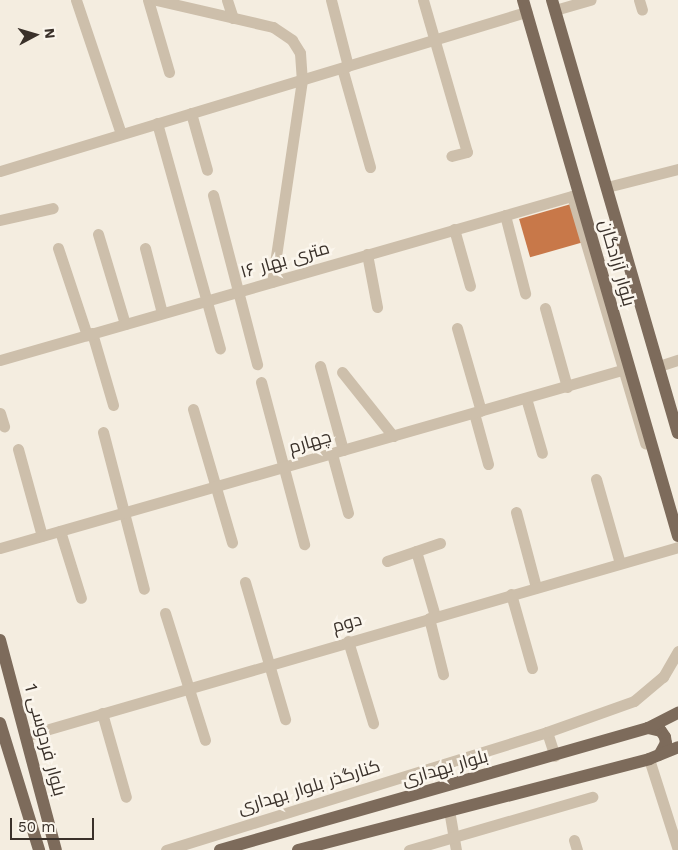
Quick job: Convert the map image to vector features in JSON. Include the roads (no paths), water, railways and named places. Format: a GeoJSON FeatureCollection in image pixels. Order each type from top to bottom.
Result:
{"type":"FeatureCollection","features":[{"type":"Feature","properties":{"kind":"main road","name":"بلوار آزادگان"},"geometry":{"type":"LineString","coordinates":[[554,5],[678,433]]}},
{"type":"Feature","properties":{"kind":"main road","name":"بلوار آزادگان"},"geometry":{"type":"LineString","coordinates":[[524,6],[575,195],[678,546]]}},
{"type":"Feature","properties":{"kind":"main road","name":"بلوار فردوسی 1"},"geometry":{"type":"LineString","coordinates":[[0,640],[56,850]]}},
{"type":"Feature","properties":{"kind":"main road","name":"بلوار بهداری"},"geometry":{"type":"LineString","coordinates":[[220,850],[648,728],[678,713]]}},
{"type":"Feature","properties":{"kind":"main road"},"geometry":{"type":"LineString","coordinates":[[648,728],[660,731],[665,737],[666,743],[654,756]]}},
{"type":"Feature","properties":{"kind":"main road","name":"بلوار فردوسی 1"},"geometry":{"type":"LineString","coordinates":[[1,730],[39,850]]}},
{"type":"Feature","properties":{"kind":"main road"},"geometry":{"type":"LineString","coordinates":[[298,850],[654,756],[678,746]]}},
{"type":"Feature","properties":{"kind":"main road"},"geometry":{"type":"LineString","coordinates":[[26,809],[33,814],[42,811],[45,803]]}},
{"type":"Feature","properties":{"kind":"street"},"geometry":{"type":"LineString","coordinates":[[76,0],[121,134]]}},
{"type":"Feature","properties":{"kind":"street"},"geometry":{"type":"LineString","coordinates":[[148,0],[169,72]]}},
{"type":"Feature","properties":{"kind":"street"},"geometry":{"type":"LineString","coordinates":[[156,0],[273,27],[292,40],[300,53],[302,80],[272,282]]}},
{"type":"Feature","properties":{"kind":"street"},"geometry":{"type":"LineString","coordinates":[[227,0],[233,18]]}},
{"type":"Feature","properties":{"kind":"street"},"geometry":{"type":"LineString","coordinates":[[331,0],[345,67],[370,167]]}},
{"type":"Feature","properties":{"kind":"street"},"geometry":{"type":"LineString","coordinates":[[423,0],[467,152],[451,156]]}},
{"type":"Feature","properties":{"kind":"street"},"geometry":{"type":"LineString","coordinates":[[554,5],[584,1]]}},
{"type":"Feature","properties":{"kind":"street"},"geometry":{"type":"LineString","coordinates":[[0,170],[434,40],[524,6]]}},
{"type":"Feature","properties":{"kind":"street"},"geometry":{"type":"LineString","coordinates":[[191,113],[207,170]]}},
{"type":"Feature","properties":{"kind":"street"},"geometry":{"type":"LineString","coordinates":[[157,123],[220,348]]}},
{"type":"Feature","properties":{"kind":"street"},"geometry":{"type":"LineString","coordinates":[[607,187],[678,169]]}},
{"type":"Feature","properties":{"kind":"street","name":"۱۶ متری بهار"},"geometry":{"type":"LineString","coordinates":[[0,360],[575,195]]}},
{"type":"Feature","properties":{"kind":"street"},"geometry":{"type":"LineString","coordinates":[[213,196],[257,364]]}},
{"type":"Feature","properties":{"kind":"street"},"geometry":{"type":"LineString","coordinates":[[0,220],[53,208]]}},
{"type":"Feature","properties":{"kind":"street"},"geometry":{"type":"LineString","coordinates":[[506,215],[524,293]]}},
{"type":"Feature","properties":{"kind":"street"},"geometry":{"type":"LineString","coordinates":[[454,229],[470,286]]}},
{"type":"Feature","properties":{"kind":"street"},"geometry":{"type":"LineString","coordinates":[[98,234],[125,324]]}},
{"type":"Feature","properties":{"kind":"street"},"geometry":{"type":"LineString","coordinates":[[58,248],[90,334],[113,404]]}},
{"type":"Feature","properties":{"kind":"street"},"geometry":{"type":"LineString","coordinates":[[145,248],[162,313]]}},
{"type":"Feature","properties":{"kind":"street"},"geometry":{"type":"LineString","coordinates":[[367,254],[377,307]]}},
{"type":"Feature","properties":{"kind":"street"},"geometry":{"type":"LineString","coordinates":[[545,308],[567,386]]}},
{"type":"Feature","properties":{"kind":"street"},"geometry":{"type":"LineString","coordinates":[[457,328],[478,412],[488,464]]}},
{"type":"Feature","properties":{"kind":"street"},"geometry":{"type":"LineString","coordinates":[[659,366],[678,360]]}},
{"type":"Feature","properties":{"kind":"street"},"geometry":{"type":"LineString","coordinates":[[320,366],[344,450]]}},
{"type":"Feature","properties":{"kind":"street","name":"چهارم"},"geometry":{"type":"LineString","coordinates":[[0,548],[626,369]]}},
{"type":"Feature","properties":{"kind":"street"},"geometry":{"type":"LineString","coordinates":[[342,372],[393,436]]}},
{"type":"Feature","properties":{"kind":"street"},"geometry":{"type":"LineString","coordinates":[[261,382],[304,544]]}},
{"type":"Feature","properties":{"kind":"street"},"geometry":{"type":"LineString","coordinates":[[526,398],[542,453]]}},
{"type":"Feature","properties":{"kind":"street"},"geometry":{"type":"LineString","coordinates":[[193,409],[232,542]]}},
{"type":"Feature","properties":{"kind":"street"},"geometry":{"type":"LineString","coordinates":[[0,413],[4,426]]}},
{"type":"Feature","properties":{"kind":"street"},"geometry":{"type":"LineString","coordinates":[[103,432],[144,589]]}},
{"type":"Feature","properties":{"kind":"street"},"geometry":{"type":"LineString","coordinates":[[18,449],[42,536]]}},
{"type":"Feature","properties":{"kind":"street"},"geometry":{"type":"LineString","coordinates":[[332,454],[348,513]]}},
{"type":"Feature","properties":{"kind":"street"},"geometry":{"type":"LineString","coordinates":[[596,480],[620,563]]}},
{"type":"Feature","properties":{"kind":"street"},"geometry":{"type":"LineString","coordinates":[[516,512],[536,587]]}},
{"type":"Feature","properties":{"kind":"street"},"geometry":{"type":"LineString","coordinates":[[60,531],[81,598]]}},
{"type":"Feature","properties":{"kind":"street"},"geometry":{"type":"LineString","coordinates":[[387,561],[440,544]]}},
{"type":"Feature","properties":{"kind":"street","name":"دوم"},"geometry":{"type":"LineString","coordinates":[[25,736],[678,546]]}},
{"type":"Feature","properties":{"kind":"street"},"geometry":{"type":"LineString","coordinates":[[416,551],[443,674]]}},
{"type":"Feature","properties":{"kind":"street"},"geometry":{"type":"LineString","coordinates":[[245,582],[285,719]]}},
{"type":"Feature","properties":{"kind":"street"},"geometry":{"type":"LineString","coordinates":[[512,594],[532,668]]}},
{"type":"Feature","properties":{"kind":"street"},"geometry":{"type":"LineString","coordinates":[[165,613],[191,687],[205,740]]}},
{"type":"Feature","properties":{"kind":"street"},"geometry":{"type":"LineString","coordinates":[[348,641],[373,723]]}},
{"type":"Feature","properties":{"kind":"street","name":"کنارگذر بلوار بهداری"},"geometry":{"type":"LineString","coordinates":[[166,850],[547,732],[634,701],[663,677],[676,655]]}},
{"type":"Feature","properties":{"kind":"street"},"geometry":{"type":"LineString","coordinates":[[102,713],[126,797]]}},
{"type":"Feature","properties":{"kind":"street"},"geometry":{"type":"LineString","coordinates":[[547,732],[554,756]]}},
{"type":"Feature","properties":{"kind":"street"},"geometry":{"type":"LineString","coordinates":[[654,756],[678,850]]}},
{"type":"Feature","properties":{"kind":"street"},"geometry":{"type":"LineString","coordinates":[[409,850],[592,798]]}},
{"type":"Feature","properties":{"kind":"street"},"geometry":{"type":"LineString","coordinates":[[449,810],[456,850]]}}]}
